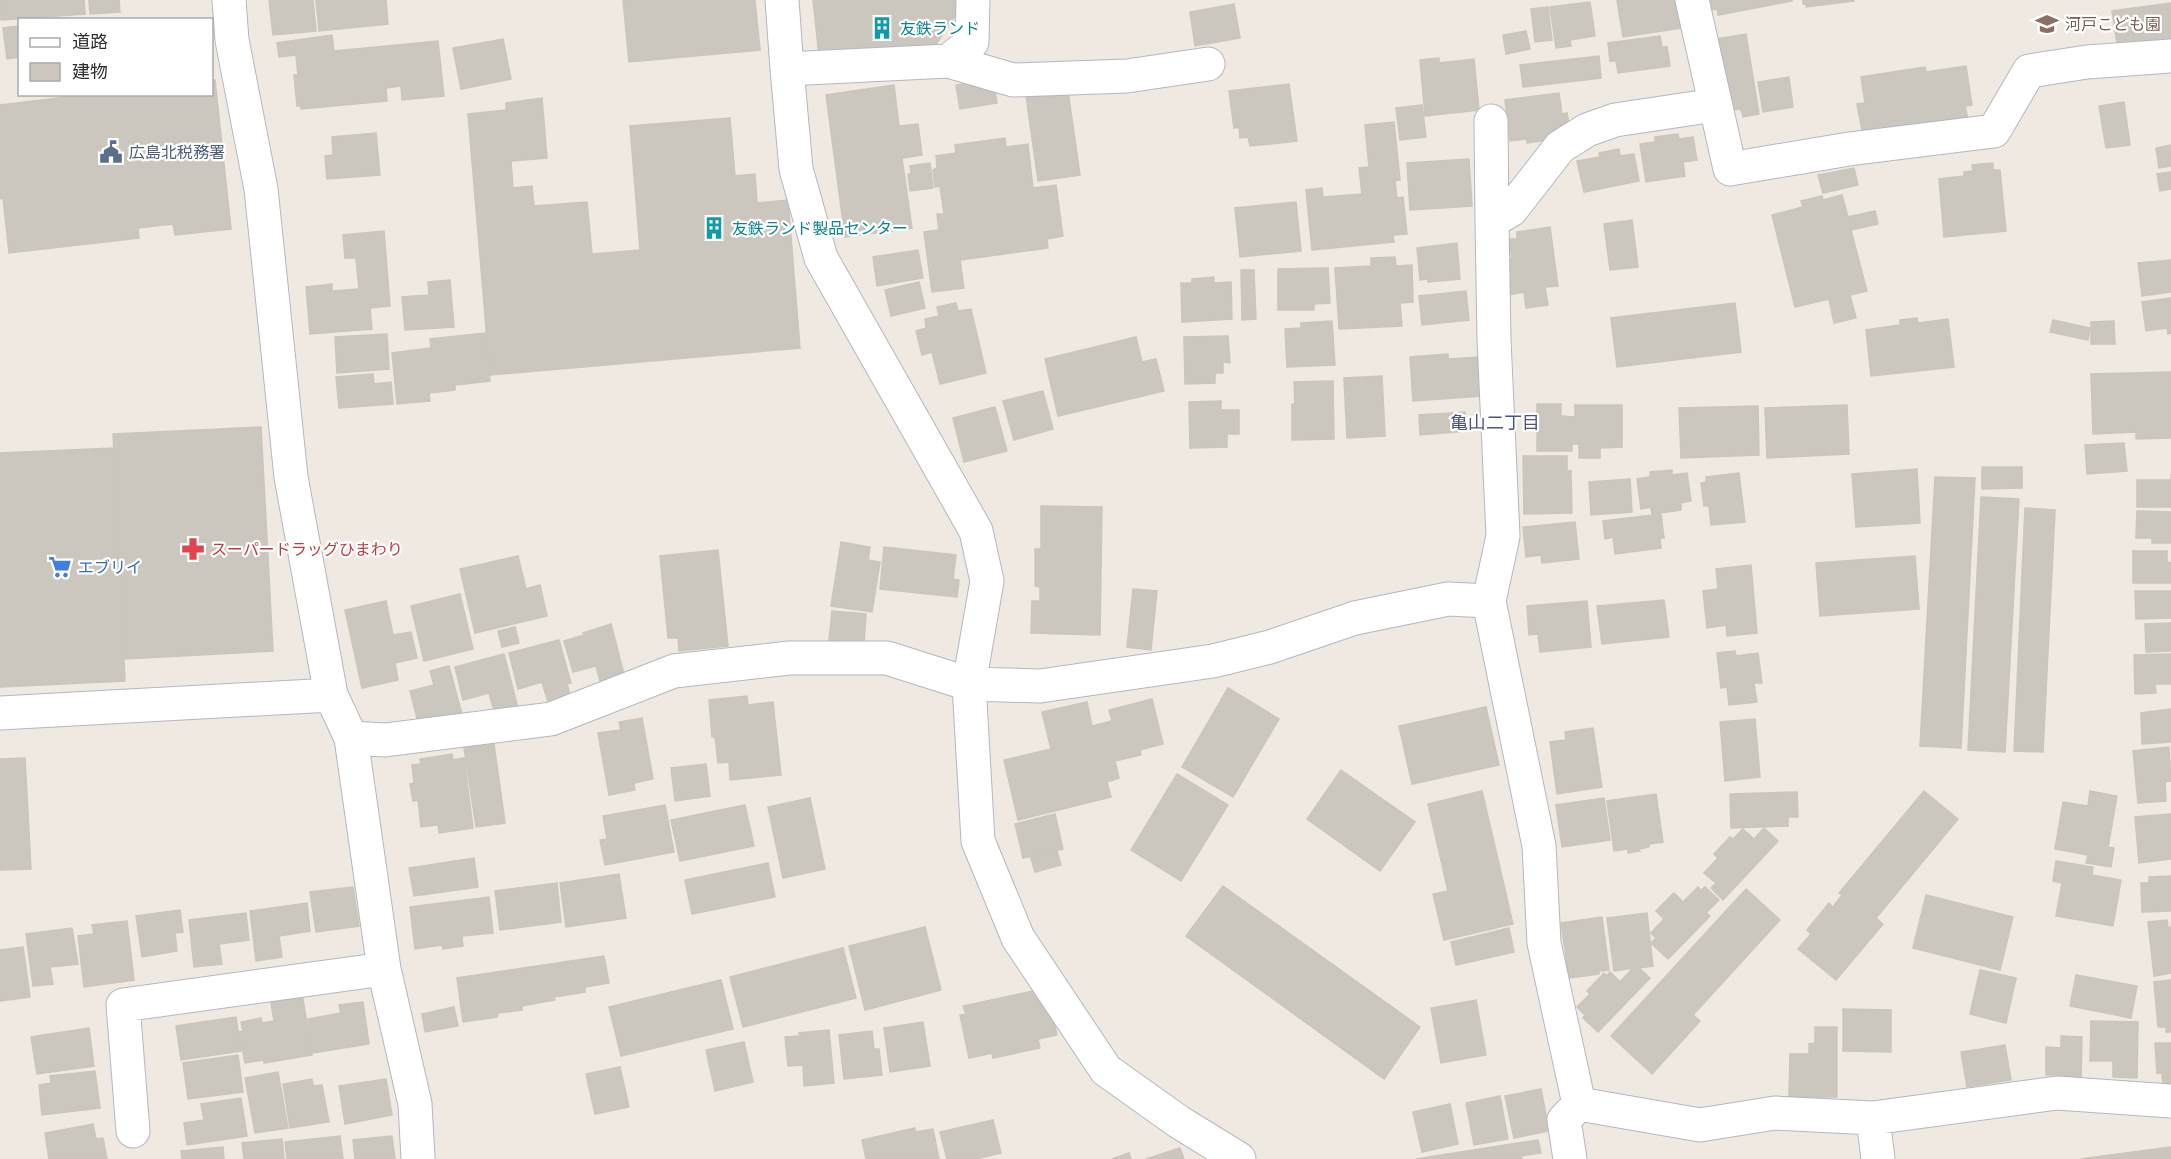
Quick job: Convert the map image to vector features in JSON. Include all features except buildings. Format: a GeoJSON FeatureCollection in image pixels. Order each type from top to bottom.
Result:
{"type":"FeatureCollection","features":[{"type":"Feature","properties":{"kind":"street"},"geometry":{"type":"LineString","coordinates":[[229,0],[232,39],[261,189],[291,477],[331,696],[351,738],[384,969],[415,1104],[418,1159]]}},
{"type":"Feature","properties":{"kind":"street"},"geometry":{"type":"LineString","coordinates":[[782,0],[796,170],[821,258],[976,531],[987,581],[969,684],[978,841],[1018,938],[1106,1070],[1179,1122],[1239,1159]]}},
{"type":"Feature","properties":{"kind":"street"},"geometry":{"type":"LineString","coordinates":[[948,61],[972,42],[973,0]]}},
{"type":"Feature","properties":{"kind":"street"},"geometry":{"type":"LineString","coordinates":[[1692,0],[1730,169],[1849,148],[1994,131],[2029,71],[2087,62],[2171,56]]}},
{"type":"Feature","properties":{"kind":"street"},"geometry":{"type":"LineString","coordinates":[[787,69],[948,61],[1013,80],[1127,76],[1208,64]]}},
{"type":"Feature","properties":{"kind":"street"},"geometry":{"type":"LineString","coordinates":[[1492,221],[1511,210],[1560,147],[1587,130],[1615,120],[1715,105]]}},
{"type":"Feature","properties":{"kind":"street"},"geometry":{"type":"LineString","coordinates":[[1491,121],[1494,340],[1503,536],[1489,602],[1539,846],[1544,943],[1579,1104]]}},
{"type":"Feature","properties":{"kind":"street"},"geometry":{"type":"LineString","coordinates":[[351,738],[385,740],[551,719],[674,671],[789,658],[887,658],[969,684],[1040,686],[1202,662],[1270,647],[1354,618],[1448,599],[1489,602]]}},
{"type":"Feature","properties":{"kind":"street"},"geometry":{"type":"LineString","coordinates":[[0,712],[331,696]]}},
{"type":"Feature","properties":{"kind":"street"},"geometry":{"type":"LineString","coordinates":[[133,1131],[123,1005],[384,969]]}},
{"type":"Feature","properties":{"kind":"street"},"geometry":{"type":"LineString","coordinates":[[1579,1104],[1700,1125],[1775,1113],[1873,1118],[2057,1093],[2171,1101]]}},
{"type":"Feature","properties":{"kind":"street"},"geometry":{"type":"LineString","coordinates":[[1570,1159],[1564,1120],[1579,1104]]}},
{"type":"Feature","properties":{"kind":"street"},"geometry":{"type":"LineString","coordinates":[[1873,1118],[1878,1159]]}},
{"type":"Feature","properties":{"kind":"place","name":"河戸こども園"},"geometry":{"type":"Point","coordinates":[2047,24]}},
{"type":"Feature","properties":{"kind":"place","name":"友鉄ランド"},"geometry":{"type":"Point","coordinates":[882,28]}},
{"type":"Feature","properties":{"kind":"place","name":"広島北税務署"},"geometry":{"type":"Point","coordinates":[111,152]}},
{"type":"Feature","properties":{"kind":"place","name":"友鉄ランド製品センター"},"geometry":{"type":"Point","coordinates":[714,228]}},
{"type":"Feature","properties":{"kind":"place","name":"スーパードラッグひまわり"},"geometry":{"type":"Point","coordinates":[193,549]}},
{"type":"Feature","properties":{"kind":"place","name":"エブリイ"},"geometry":{"type":"Point","coordinates":[60,567]}},
{"type":"Feature","properties":{"kind":"district","name":"亀山二丁目"},"geometry":{"type":"Point","coordinates":[1495,423]}}]}
